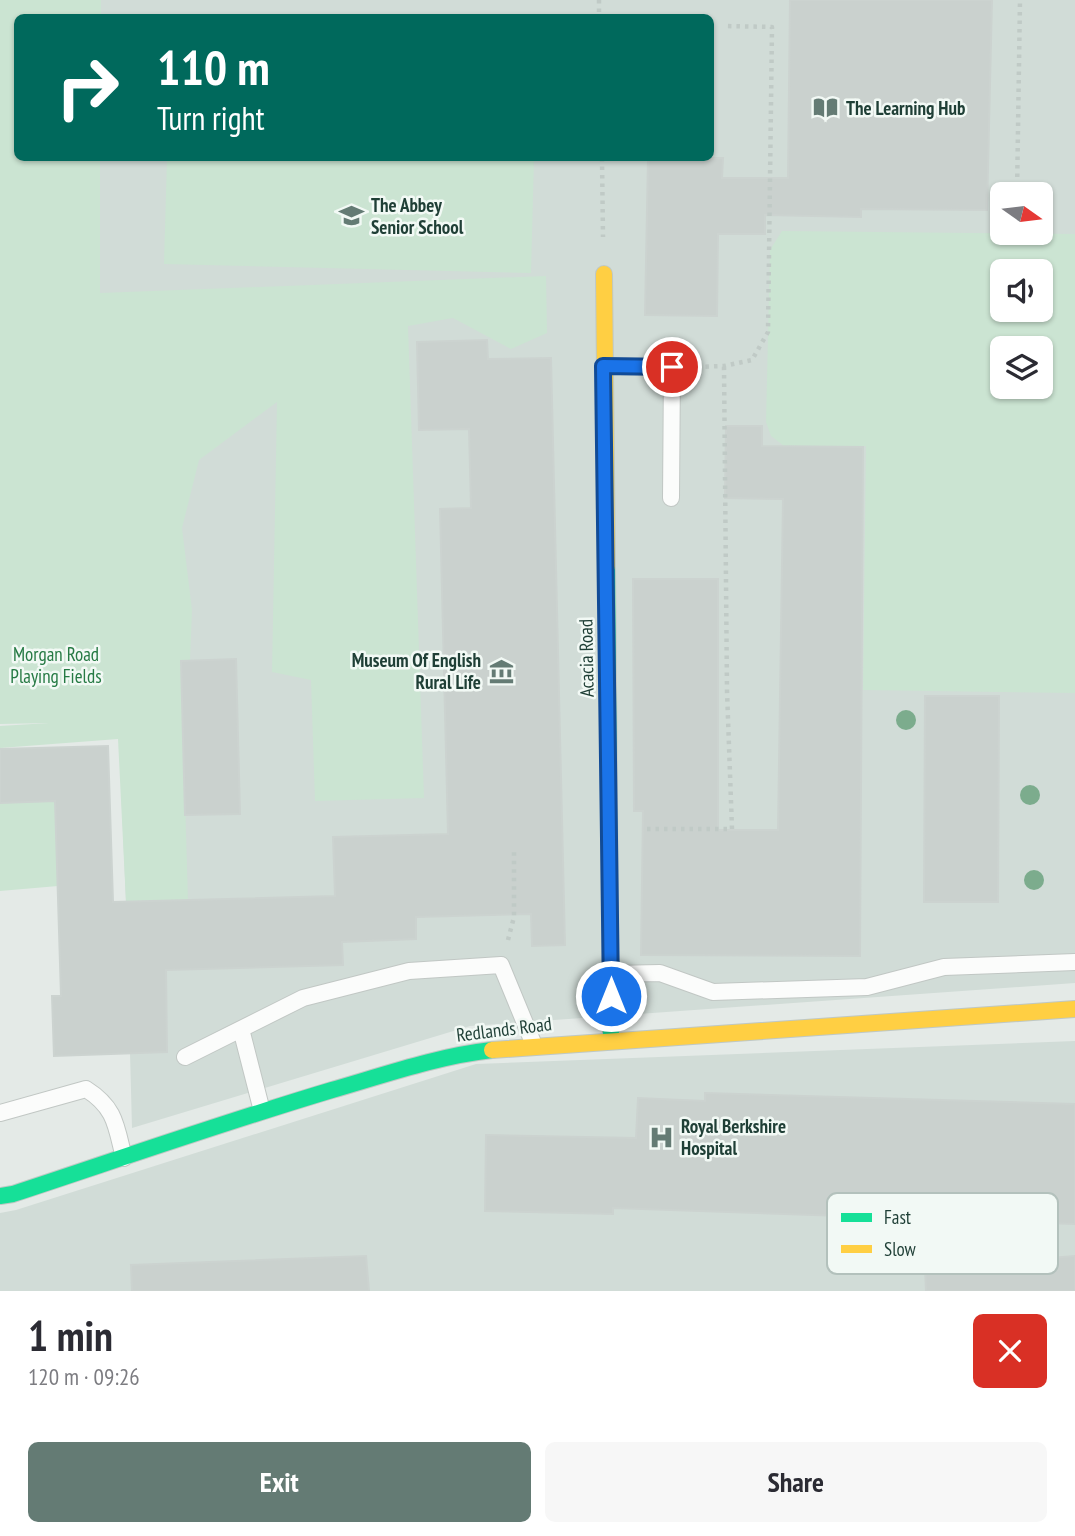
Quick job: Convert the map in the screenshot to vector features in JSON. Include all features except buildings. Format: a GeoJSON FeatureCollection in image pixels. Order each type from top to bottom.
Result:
{"type":"FeatureCollection","features":[{"type":"Feature","properties":{"kind":"street","name":"Acacia Road"},"geometry":{"type":"LineString","coordinates":[[604,274],[611,1041]]}},
{"type":"Feature","properties":{"kind":"street","name":"Redlands Road"},"geometry":{"type":"LineString","coordinates":[[0,1196],[124,1158],[262,1111],[464,1053],[534,1045],[1075,1009]]}},
{"type":"Feature","properties":{"kind":"lane"},"geometry":{"type":"LineString","coordinates":[[603,366],[672,367],[671,498]]}},
{"type":"Feature","properties":{"kind":"lane"},"geometry":{"type":"LineString","coordinates":[[612,974],[660,973],[713,992],[867,987],[944,967],[1075,962]]}},
{"type":"Feature","properties":{"kind":"lane"},"geometry":{"type":"LineString","coordinates":[[185,1057],[303,998],[408,971],[501,965],[534,1045]]}},
{"type":"Feature","properties":{"kind":"lane"},"geometry":{"type":"LineString","coordinates":[[241,1029],[262,1111]]}},
{"type":"Feature","properties":{"kind":"lane"},"geometry":{"type":"LineString","coordinates":[[0,1112],[86,1089],[103,1100],[112,1112],[124,1158]]}},
{"type":"Feature","properties":{"kind":"path"},"geometry":{"type":"LineString","coordinates":[[1017,182],[1020,0]]}},
{"type":"Feature","properties":{"kind":"path"},"geometry":{"type":"LineString","coordinates":[[672,367],[724,366],[752,360],[768,332],[772,27],[725,26]]}},
{"type":"Feature","properties":{"kind":"path"},"geometry":{"type":"LineString","coordinates":[[602,161],[604,274]]}},
{"type":"Feature","properties":{"kind":"path"},"geometry":{"type":"LineString","coordinates":[[609,828],[732,830],[727,691],[724,366]]}},
{"type":"Feature","properties":{"kind":"path"},"geometry":{"type":"LineString","coordinates":[[501,965],[514,917],[514,848]]}},
{"type":"Feature","properties":{"kind":"shaded area"},"geometry":{"type":"Polygon","coordinates":[[[101,0],[1075,0],[1075,983],[470,1026],[132,1128],[126,902],[100,294],[100,161],[714,161],[714,14],[101,14],[101,0]]]}},
{"type":"Feature","properties":{"kind":"shaded area","name":"Royal Berkshire Hospital"},"geometry":{"type":"Polygon","coordinates":[[[1075,1041],[1075,1291],[0,1291],[0,1213],[476,1064],[1075,1041]]]}},
{"type":"Feature","properties":{"kind":"green space","name":"Morgan Road Playing Fields"},"geometry":{"type":"Polygon","coordinates":[[[0,0],[101,0],[101,14],[14,14],[14,161],[100,161],[100,293],[546,276],[547,333],[511,349],[453,318],[408,326],[424,798],[315,801],[311,680],[272,672],[277,402],[199,460],[182,528],[192,610],[190,661],[181,661],[188,901],[126,902],[118,739],[0,748],[0,726],[49,723],[0,724],[0,0]]]}},
{"type":"Feature","properties":{"kind":"green space","name":"The Abbey Senior School"},"geometry":{"type":"Polygon","coordinates":[[[167,161],[534,161],[531,273],[164,264],[167,161]]]}},
{"type":"Feature","properties":{"kind":"green space"},"geometry":{"type":"Polygon","coordinates":[[[782,231],[990,233],[990,245],[1054,245],[1054,234],[1075,234],[1075,693],[863,690],[866,446],[784,446],[771,436],[766,422],[770,250],[782,231]]]}},
{"type":"Feature","properties":{"kind":"green space"},"geometry":{"type":"Polygon","coordinates":[[[55,801],[58,886],[0,891],[0,803],[55,801]]]}},
{"type":"Feature","properties":{"kind":"traffic: fast"},"geometry":{"type":"LineString","coordinates":[[607,566],[611,1041]]}},
{"type":"Feature","properties":{"kind":"traffic: fast"},"geometry":{"type":"LineString","coordinates":[[0,1196],[391,1072],[431,1061],[492,1050]]}},
{"type":"Feature","properties":{"kind":"traffic: slow"},"geometry":{"type":"LineString","coordinates":[[604,274],[607,566]]}},
{"type":"Feature","properties":{"kind":"traffic: slow"},"geometry":{"type":"LineString","coordinates":[[492,1050],[1075,1009]]}},
{"type":"Feature","properties":{"kind":"place","name":"The Learning Hub"},"geometry":{"type":"Point","coordinates":[826,108]}},
{"type":"Feature","properties":{"kind":"place","name":"The Abbey Senior School"},"geometry":{"type":"Point","coordinates":[351,216]}},
{"type":"Feature","properties":{"kind":"place","name":"Museum Of English Rural Life"},"geometry":{"type":"Point","coordinates":[501,671]}},
{"type":"Feature","properties":{"kind":"place","name":"Royal Berkshire Hospital"},"geometry":{"type":"Point","coordinates":[661,1137]}},
{"type":"Feature","properties":{"kind":"route"},"geometry":{"type":"LineString","coordinates":[[611,996],[603,366],[672,367]]}}]}
